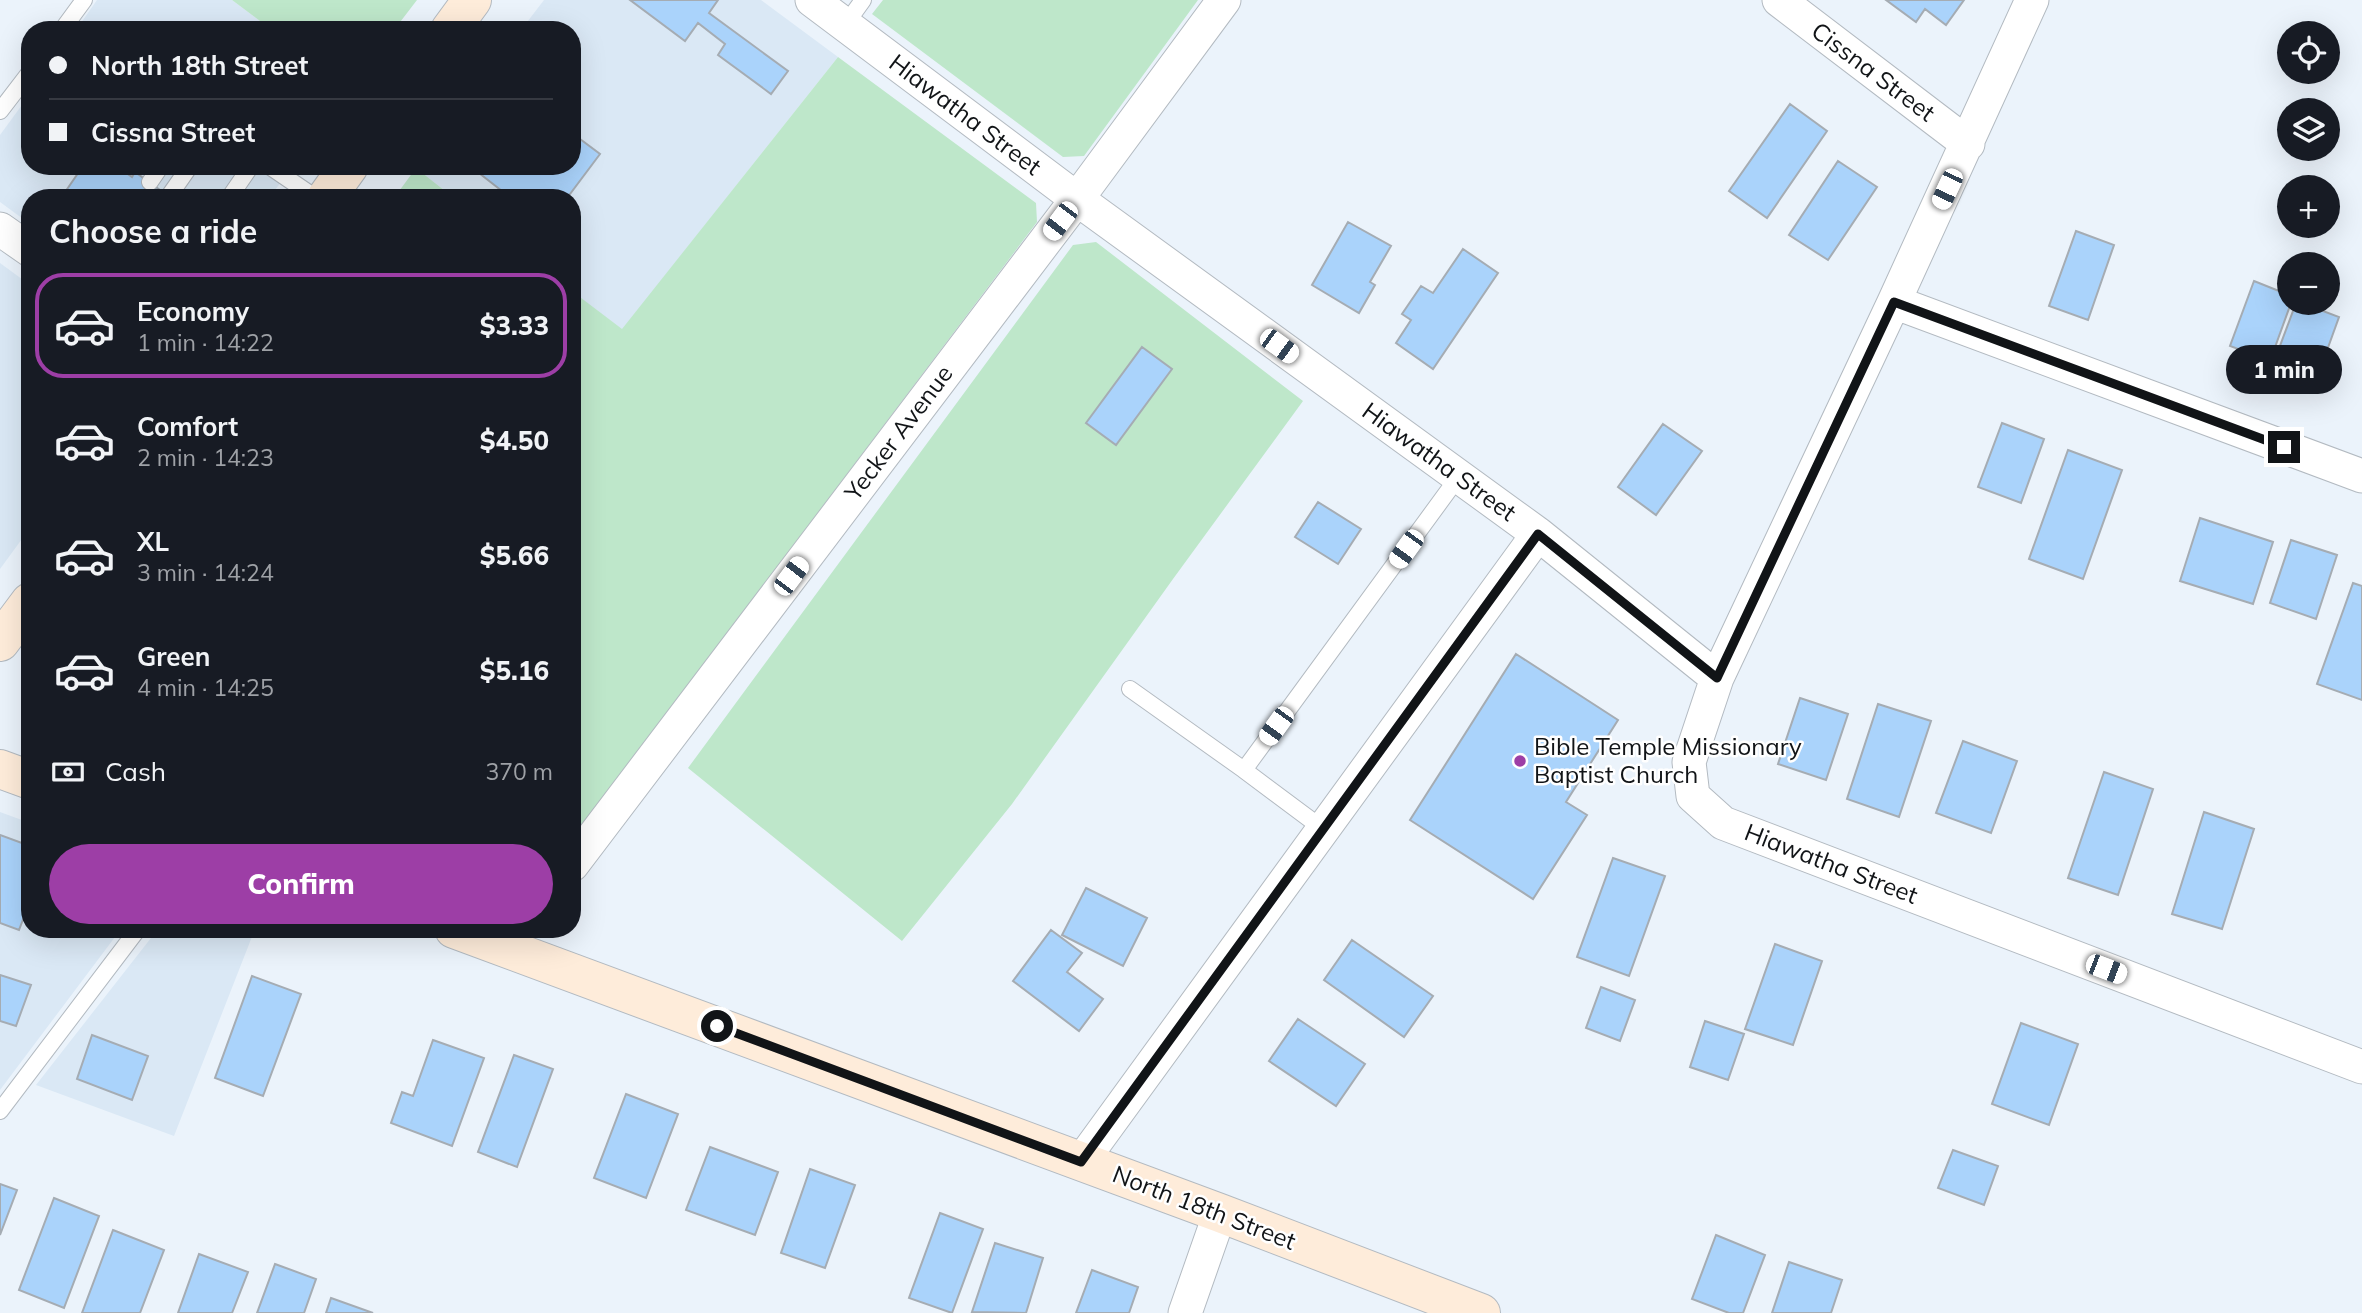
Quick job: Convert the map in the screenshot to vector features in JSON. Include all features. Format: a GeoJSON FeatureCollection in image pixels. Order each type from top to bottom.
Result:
{"type":"FeatureCollection","features":[{"type":"Feature","properties":{"kind":"main road"},"geometry":{"type":"LineString","coordinates":[[457,21],[472,0]]}},
{"type":"Feature","properties":{"kind":"main road"},"geometry":{"type":"LineString","coordinates":[[0,642],[21,614]]}},
{"type":"Feature","properties":{"kind":"main road"},"geometry":{"type":"LineString","coordinates":[[0,769],[21,777]]}},
{"type":"Feature","properties":{"kind":"main road","name":"North 18th Street"},"geometry":{"type":"LineString","coordinates":[[516,939],[1081,1162],[1481,1313]]}},
{"type":"Feature","properties":{"kind":"street","name":"Hiawatha Street"},"geometry":{"type":"LineString","coordinates":[[812,0],[854,12],[1077,199],[1538,534],[1717,678],[1689,762],[1693,796],[1723,823],[2362,1067]]}},
{"type":"Feature","properties":{"kind":"street","name":"Yecker Avenue"},"geometry":{"type":"LineString","coordinates":[[581,853],[1077,199],[1224,0]]}},
{"type":"Feature","properties":{"kind":"street","name":"Cissna Street"},"geometry":{"type":"LineString","coordinates":[[1779,0],[1968,144]]}},
{"type":"Feature","properties":{"kind":"street"},"geometry":{"type":"LineString","coordinates":[[1717,678],[1968,144],[2032,0]]}},
{"type":"Feature","properties":{"kind":"street"},"geometry":{"type":"LineString","coordinates":[[0,229],[21,244]]}},
{"type":"Feature","properties":{"kind":"street"},"geometry":{"type":"LineString","coordinates":[[1894,302],[2362,475]]}},
{"type":"Feature","properties":{"kind":"street"},"geometry":{"type":"LineString","coordinates":[[1081,1162],[1538,534]]}},
{"type":"Feature","properties":{"kind":"street"},"geometry":{"type":"LineString","coordinates":[[1185,1313],[1220,1213]]}},
{"type":"Feature","properties":{"kind":"lane"},"geometry":{"type":"LineString","coordinates":[[69,21],[84,0]]}},
{"type":"Feature","properties":{"kind":"lane"},"geometry":{"type":"LineString","coordinates":[[0,111],[21,84]]}},
{"type":"Feature","properties":{"kind":"lane"},"geometry":{"type":"LineString","coordinates":[[150,182],[155,175]]}},
{"type":"Feature","properties":{"kind":"lane"},"geometry":{"type":"LineString","coordinates":[[282,175],[303,189]]}},
{"type":"Feature","properties":{"kind":"lane"},"geometry":{"type":"LineString","coordinates":[[1244,770],[1459,476]]}},
{"type":"Feature","properties":{"kind":"lane"},"geometry":{"type":"LineString","coordinates":[[1130,689],[1323,829]]}},
{"type":"Feature","properties":{"kind":"lane"},"geometry":{"type":"LineString","coordinates":[[0,1111],[131,938]]}},
{"type":"Feature","properties":{"kind":"shaded area"},"geometry":{"type":"Polygon","coordinates":[[[97,0],[232,0],[260,21],[82,21],[97,0]]]}},
{"type":"Feature","properties":{"kind":"shaded area"},"geometry":{"type":"Polygon","coordinates":[[[544,0],[761,0],[838,57],[622,330],[581,298],[581,189],[443,189],[425,175],[581,175],[581,21],[528,21],[544,0]]]}},
{"type":"Feature","properties":{"kind":"shaded area"},"geometry":{"type":"Polygon","coordinates":[[[21,106],[21,175],[286,175],[276,189],[21,189],[21,217],[0,202],[0,135],[21,106]]]}},
{"type":"Feature","properties":{"kind":"shaded area"},"geometry":{"type":"Polygon","coordinates":[[[0,263],[21,278],[21,540],[0,569],[0,263]]]}},
{"type":"Feature","properties":{"kind":"shaded area"},"geometry":{"type":"Polygon","coordinates":[[[0,812],[21,820],[21,938],[114,938],[0,1090],[0,812]]]}},
{"type":"Feature","properties":{"kind":"shaded area"},"geometry":{"type":"Polygon","coordinates":[[[151,938],[251,938],[174,1136],[36,1085],[151,938]]]}},
{"type":"Feature","properties":{"kind":"green space"},"geometry":{"type":"Polygon","coordinates":[[[232,0],[417,0],[401,21],[260,21],[232,0]]]}},
{"type":"Feature","properties":{"kind":"green space"},"geometry":{"type":"Polygon","coordinates":[[[883,0],[1198,0],[1084,156],[1063,157],[872,14],[883,0]]]}},
{"type":"Feature","properties":{"kind":"green space"},"geometry":{"type":"Polygon","coordinates":[[[838,57],[1036,203],[1037,222],[581,827],[581,298],[622,329],[838,57]]]}},
{"type":"Feature","properties":{"kind":"green space"},"geometry":{"type":"Polygon","coordinates":[[[411,175],[425,175],[443,189],[401,189],[411,175]]]}},
{"type":"Feature","properties":{"kind":"green space"},"geometry":{"type":"Polygon","coordinates":[[[1096,242],[1303,401],[1012,804],[902,941],[688,768],[1073,245],[1096,242]]]}},
{"type":"Feature","properties":{"kind":"building"},"geometry":{"type":"Polygon","coordinates":[[[630,0],[718,0],[709,13],[788,71],[771,94],[718,55],[725,44],[698,23],[685,41],[630,0]]]}},
{"type":"Feature","properties":{"kind":"building"},"geometry":{"type":"Polygon","coordinates":[[[1886,0],[1964,0],[1946,25],[1925,9],[1916,22],[1886,0]]]}},
{"type":"Feature","properties":{"kind":"building"},"geometry":{"type":"Polygon","coordinates":[[[1790,104],[1827,131],[1767,218],[1729,191],[1790,104]]]}},
{"type":"Feature","properties":{"kind":"building"},"geometry":{"type":"Polygon","coordinates":[[[581,140],[600,154],[574,189],[499,189],[482,175],[581,175],[581,140]]]}},
{"type":"Feature","properties":{"kind":"building"},"geometry":{"type":"Polygon","coordinates":[[[1838,161],[1877,187],[1828,260],[1789,235],[1838,161]]]}},
{"type":"Feature","properties":{"kind":"building"},"geometry":{"type":"Polygon","coordinates":[[[77,175],[139,175],[159,189],[67,189],[77,175]]]}},
{"type":"Feature","properties":{"kind":"building"},"geometry":{"type":"Polygon","coordinates":[[[1348,222],[1391,246],[1370,282],[1375,285],[1359,313],[1312,285],[1348,222]]]}},
{"type":"Feature","properties":{"kind":"building"},"geometry":{"type":"Polygon","coordinates":[[[2076,231],[2114,245],[2088,320],[2049,306],[2076,231]]]}},
{"type":"Feature","properties":{"kind":"building"},"geometry":{"type":"Polygon","coordinates":[[[1463,249],[1498,273],[1433,369],[1396,343],[1411,320],[1402,314],[1421,286],[1433,293],[1463,249]]]}},
{"type":"Feature","properties":{"kind":"building"},"geometry":{"type":"Polygon","coordinates":[[[2254,281],[2277,290],[2277,315],[2287,315],[2270,361],[2230,346],[2254,281]]]}},
{"type":"Feature","properties":{"kind":"building"},"geometry":{"type":"Polygon","coordinates":[[[2292,315],[2339,317],[2317,378],[2274,362],[2292,315]]]}},
{"type":"Feature","properties":{"kind":"building"},"geometry":{"type":"Polygon","coordinates":[[[1142,347],[1172,369],[1116,445],[1086,423],[1142,347]]]}},
{"type":"Feature","properties":{"kind":"building"},"geometry":{"type":"Polygon","coordinates":[[[2002,423],[2044,439],[2021,503],[1978,487],[2002,423]]]}},
{"type":"Feature","properties":{"kind":"building"},"geometry":{"type":"Polygon","coordinates":[[[1663,424],[1702,451],[1656,515],[1618,487],[1663,424]]]}},
{"type":"Feature","properties":{"kind":"building"},"geometry":{"type":"Polygon","coordinates":[[[2068,450],[2122,470],[2083,579],[2029,559],[2068,450]]]}},
{"type":"Feature","properties":{"kind":"building"},"geometry":{"type":"Polygon","coordinates":[[[1318,502],[1361,529],[1338,564],[1295,537],[1318,502]]]}},
{"type":"Feature","properties":{"kind":"building"},"geometry":{"type":"Polygon","coordinates":[[[2200,518],[2273,542],[2253,604],[2180,581],[2200,518]]]}},
{"type":"Feature","properties":{"kind":"building"},"geometry":{"type":"Polygon","coordinates":[[[2291,540],[2337,555],[2316,619],[2270,603],[2291,540]]]}},
{"type":"Feature","properties":{"kind":"building"},"geometry":{"type":"Polygon","coordinates":[[[2353,583],[2362,586],[2362,700],[2317,684],[2353,583]]]}},
{"type":"Feature","properties":{"kind":"building","name":"Bible Temple Missionary Baptist Church"},"geometry":{"type":"Polygon","coordinates":[[[1516,654],[1618,720],[1566,802],[1587,815],[1533,899],[1410,820],[1516,654]]]}},
{"type":"Feature","properties":{"kind":"building"},"geometry":{"type":"Polygon","coordinates":[[[1800,698],[1848,714],[1826,780],[1778,764],[1800,698]]]}},
{"type":"Feature","properties":{"kind":"building"},"geometry":{"type":"Polygon","coordinates":[[[1878,704],[1931,721],[1899,817],[1847,799],[1878,704]]]}},
{"type":"Feature","properties":{"kind":"building"},"geometry":{"type":"Polygon","coordinates":[[[1963,741],[2017,761],[1991,833],[1936,813],[1963,741]]]}},
{"type":"Feature","properties":{"kind":"building"},"geometry":{"type":"Polygon","coordinates":[[[2104,772],[2153,789],[2118,895],[2068,878],[2104,772]]]}},
{"type":"Feature","properties":{"kind":"building"},"geometry":{"type":"Polygon","coordinates":[[[2204,812],[2254,829],[2222,929],[2172,914],[2204,812]]]}},
{"type":"Feature","properties":{"kind":"building"},"geometry":{"type":"Polygon","coordinates":[[[0,835],[21,843],[21,925],[19,930],[0,923],[0,835]]]}},
{"type":"Feature","properties":{"kind":"building"},"geometry":{"type":"Polygon","coordinates":[[[1613,858],[1665,876],[1629,976],[1577,957],[1613,858]]]}},
{"type":"Feature","properties":{"kind":"building"},"geometry":{"type":"Polygon","coordinates":[[[1086,888],[1147,918],[1123,966],[1062,935],[1086,888]]]}},
{"type":"Feature","properties":{"kind":"building"},"geometry":{"type":"Polygon","coordinates":[[[1051,930],[1082,953],[1067,972],[1103,999],[1079,1031],[1013,981],[1051,930]]]}},
{"type":"Feature","properties":{"kind":"building"},"geometry":{"type":"Polygon","coordinates":[[[1352,940],[1433,996],[1404,1037],[1324,980],[1352,940]]]}},
{"type":"Feature","properties":{"kind":"building"},"geometry":{"type":"Polygon","coordinates":[[[1775,944],[1822,961],[1793,1045],[1745,1029],[1775,944]]]}},
{"type":"Feature","properties":{"kind":"building"},"geometry":{"type":"Polygon","coordinates":[[[0,975],[31,985],[16,1026],[0,1021],[0,975]]]}},
{"type":"Feature","properties":{"kind":"building"},"geometry":{"type":"Polygon","coordinates":[[[252,976],[301,994],[263,1096],[215,1078],[252,976]]]}},
{"type":"Feature","properties":{"kind":"building"},"geometry":{"type":"Polygon","coordinates":[[[1601,987],[1635,1000],[1620,1041],[1586,1028],[1601,987]]]}},
{"type":"Feature","properties":{"kind":"building"},"geometry":{"type":"Polygon","coordinates":[[[1298,1019],[1365,1064],[1336,1106],[1269,1061],[1298,1019]]]}},
{"type":"Feature","properties":{"kind":"building"},"geometry":{"type":"Polygon","coordinates":[[[1705,1021],[1744,1034],[1728,1080],[1690,1067],[1705,1021]]]}},
{"type":"Feature","properties":{"kind":"building"},"geometry":{"type":"Polygon","coordinates":[[[2021,1023],[2078,1044],[2049,1125],[1992,1104],[2021,1023]]]}},
{"type":"Feature","properties":{"kind":"building"},"geometry":{"type":"Polygon","coordinates":[[[92,1035],[148,1056],[132,1100],[77,1079],[92,1035]]]}},
{"type":"Feature","properties":{"kind":"building"},"geometry":{"type":"Polygon","coordinates":[[[433,1040],[484,1058],[452,1146],[391,1123],[402,1092],[413,1096],[433,1040]]]}},
{"type":"Feature","properties":{"kind":"building"},"geometry":{"type":"Polygon","coordinates":[[[514,1055],[553,1069],[517,1167],[478,1152],[514,1055]]]}},
{"type":"Feature","properties":{"kind":"building"},"geometry":{"type":"Polygon","coordinates":[[[626,1094],[678,1114],[646,1198],[594,1178],[626,1094]]]}},
{"type":"Feature","properties":{"kind":"building"},"geometry":{"type":"Polygon","coordinates":[[[710,1147],[778,1172],[755,1235],[686,1210],[710,1147]]]}},
{"type":"Feature","properties":{"kind":"building"},"geometry":{"type":"Polygon","coordinates":[[[1953,1150],[1998,1166],[1984,1205],[1938,1188],[1953,1150]]]}},
{"type":"Feature","properties":{"kind":"building"},"geometry":{"type":"Polygon","coordinates":[[[810,1169],[855,1185],[825,1268],[781,1253],[810,1169]]]}},
{"type":"Feature","properties":{"kind":"building"},"geometry":{"type":"Polygon","coordinates":[[[0,1184],[17,1190],[0,1235],[0,1184]]]}},
{"type":"Feature","properties":{"kind":"building"},"geometry":{"type":"Polygon","coordinates":[[[54,1198],[99,1216],[64,1308],[19,1290],[54,1198]]]}},
{"type":"Feature","properties":{"kind":"building"},"geometry":{"type":"Polygon","coordinates":[[[940,1213],[983,1229],[952,1313],[909,1298],[940,1213]]]}},
{"type":"Feature","properties":{"kind":"building"},"geometry":{"type":"Polygon","coordinates":[[[113,1230],[164,1250],[140,1313],[82,1313],[113,1230]]]}},
{"type":"Feature","properties":{"kind":"building"},"geometry":{"type":"Polygon","coordinates":[[[1716,1235],[1765,1255],[1743,1313],[1729,1313],[1692,1299],[1716,1235]]]}},
{"type":"Feature","properties":{"kind":"building"},"geometry":{"type":"Polygon","coordinates":[[[995,1243],[1043,1258],[1026,1313],[972,1312],[995,1243]]]}},
{"type":"Feature","properties":{"kind":"building"},"geometry":{"type":"Polygon","coordinates":[[[199,1254],[248,1272],[232,1313],[178,1313],[199,1254]]]}},
{"type":"Feature","properties":{"kind":"building"},"geometry":{"type":"Polygon","coordinates":[[[1789,1262],[1842,1280],[1831,1313],[1772,1313],[1789,1262]]]}},
{"type":"Feature","properties":{"kind":"building"},"geometry":{"type":"Polygon","coordinates":[[[275,1264],[316,1279],[304,1313],[257,1313],[275,1264]]]}},
{"type":"Feature","properties":{"kind":"building"},"geometry":{"type":"Polygon","coordinates":[[[1092,1270],[1138,1287],[1129,1313],[1076,1313],[1092,1270]]]}},
{"type":"Feature","properties":{"kind":"building"},"geometry":{"type":"Polygon","coordinates":[[[331,1298],[373,1313],[326,1313],[331,1298]]]}},
{"type":"Feature","properties":{"kind":"place","name":"Bible Temple Missionary Baptist Church"},"geometry":{"type":"Point","coordinates":[1520,761]}},
{"type":"Feature","properties":{"kind":"route"},"geometry":{"type":"LineString","coordinates":[[717,1026],[1081,1162],[1538,534],[1717,678],[1894,302],[2284,447]]}}]}
